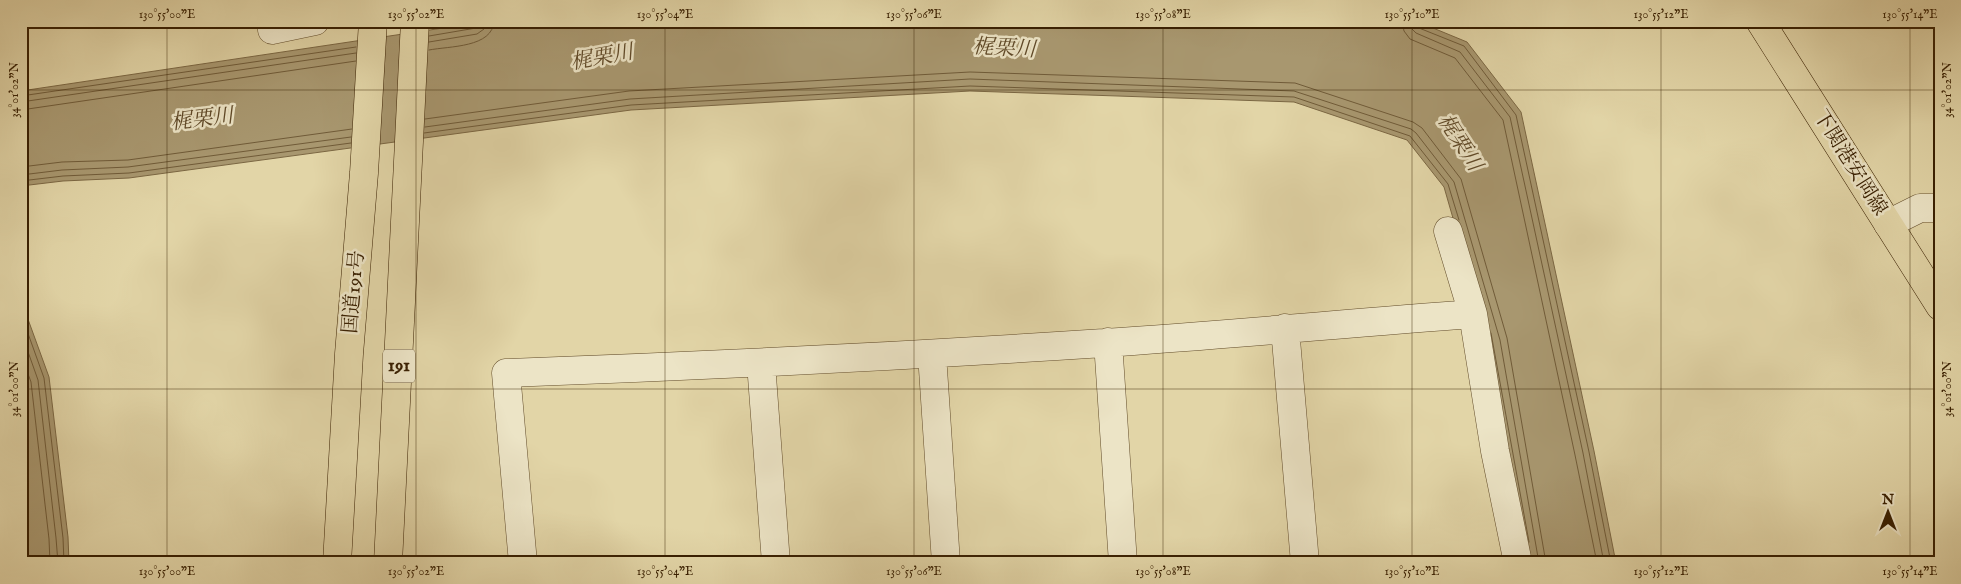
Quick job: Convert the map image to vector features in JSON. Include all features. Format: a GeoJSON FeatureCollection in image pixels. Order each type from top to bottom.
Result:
{"type":"FeatureCollection","features":[{"type":"Feature","properties":{"kind":"main road","name":"国道191号"},"geometry":{"type":"LineString","coordinates":[[338,563],[349,354],[364,173],[373,21]]}},
{"type":"Feature","properties":{"kind":"main road","name":"191"},"geometry":{"type":"LineString","coordinates":[[388,563],[415,21]]}},
{"type":"Feature","properties":{"kind":"main road","name":"下関港安岡線"},"geometry":{"type":"LineString","coordinates":[[1760,21],[1940,306]]}},
{"type":"Feature","properties":{"kind":"street"},"geometry":{"type":"LineString","coordinates":[[271,21],[272,30],[316,21]]}},
{"type":"Feature","properties":{"kind":"street"},"geometry":{"type":"LineString","coordinates":[[1888,224],[1920,208],[1940,208]]}},
{"type":"Feature","properties":{"kind":"street"},"geometry":{"type":"LineString","coordinates":[[1448,231],[1473,314],[1495,451],[1518,563]]}},
{"type":"Feature","properties":{"kind":"street"},"geometry":{"type":"LineString","coordinates":[[523,563],[506,373],[761,364],[932,354],[1473,314]]}},
{"type":"Feature","properties":{"kind":"street"},"geometry":{"type":"LineString","coordinates":[[1285,328],[1305,563]]}},
{"type":"Feature","properties":{"kind":"street"},"geometry":{"type":"LineString","coordinates":[[1108,342],[1123,563]]}},
{"type":"Feature","properties":{"kind":"street"},"geometry":{"type":"LineString","coordinates":[[932,354],[946,563]]}},
{"type":"Feature","properties":{"kind":"street"},"geometry":{"type":"LineString","coordinates":[[761,364],[776,563]]}},
{"type":"Feature","properties":{"kind":"water","name":"梶栗川"},"geometry":{"type":"Polygon","coordinates":[[[490,21],[1416,21],[1467,42],[1521,112],[1594,451],[1616,563],[1528,563],[1489,343],[1444,187],[1407,140],[1294,102],[970,91],[631,110],[129,178],[63,181],[21,186],[21,91],[490,21]]]}},
{"type":"Feature","properties":{"kind":"water"},"geometry":{"type":"Polygon","coordinates":[[[21,300],[49,377],[68,537],[69,563],[21,563],[21,300]]]}}]}
